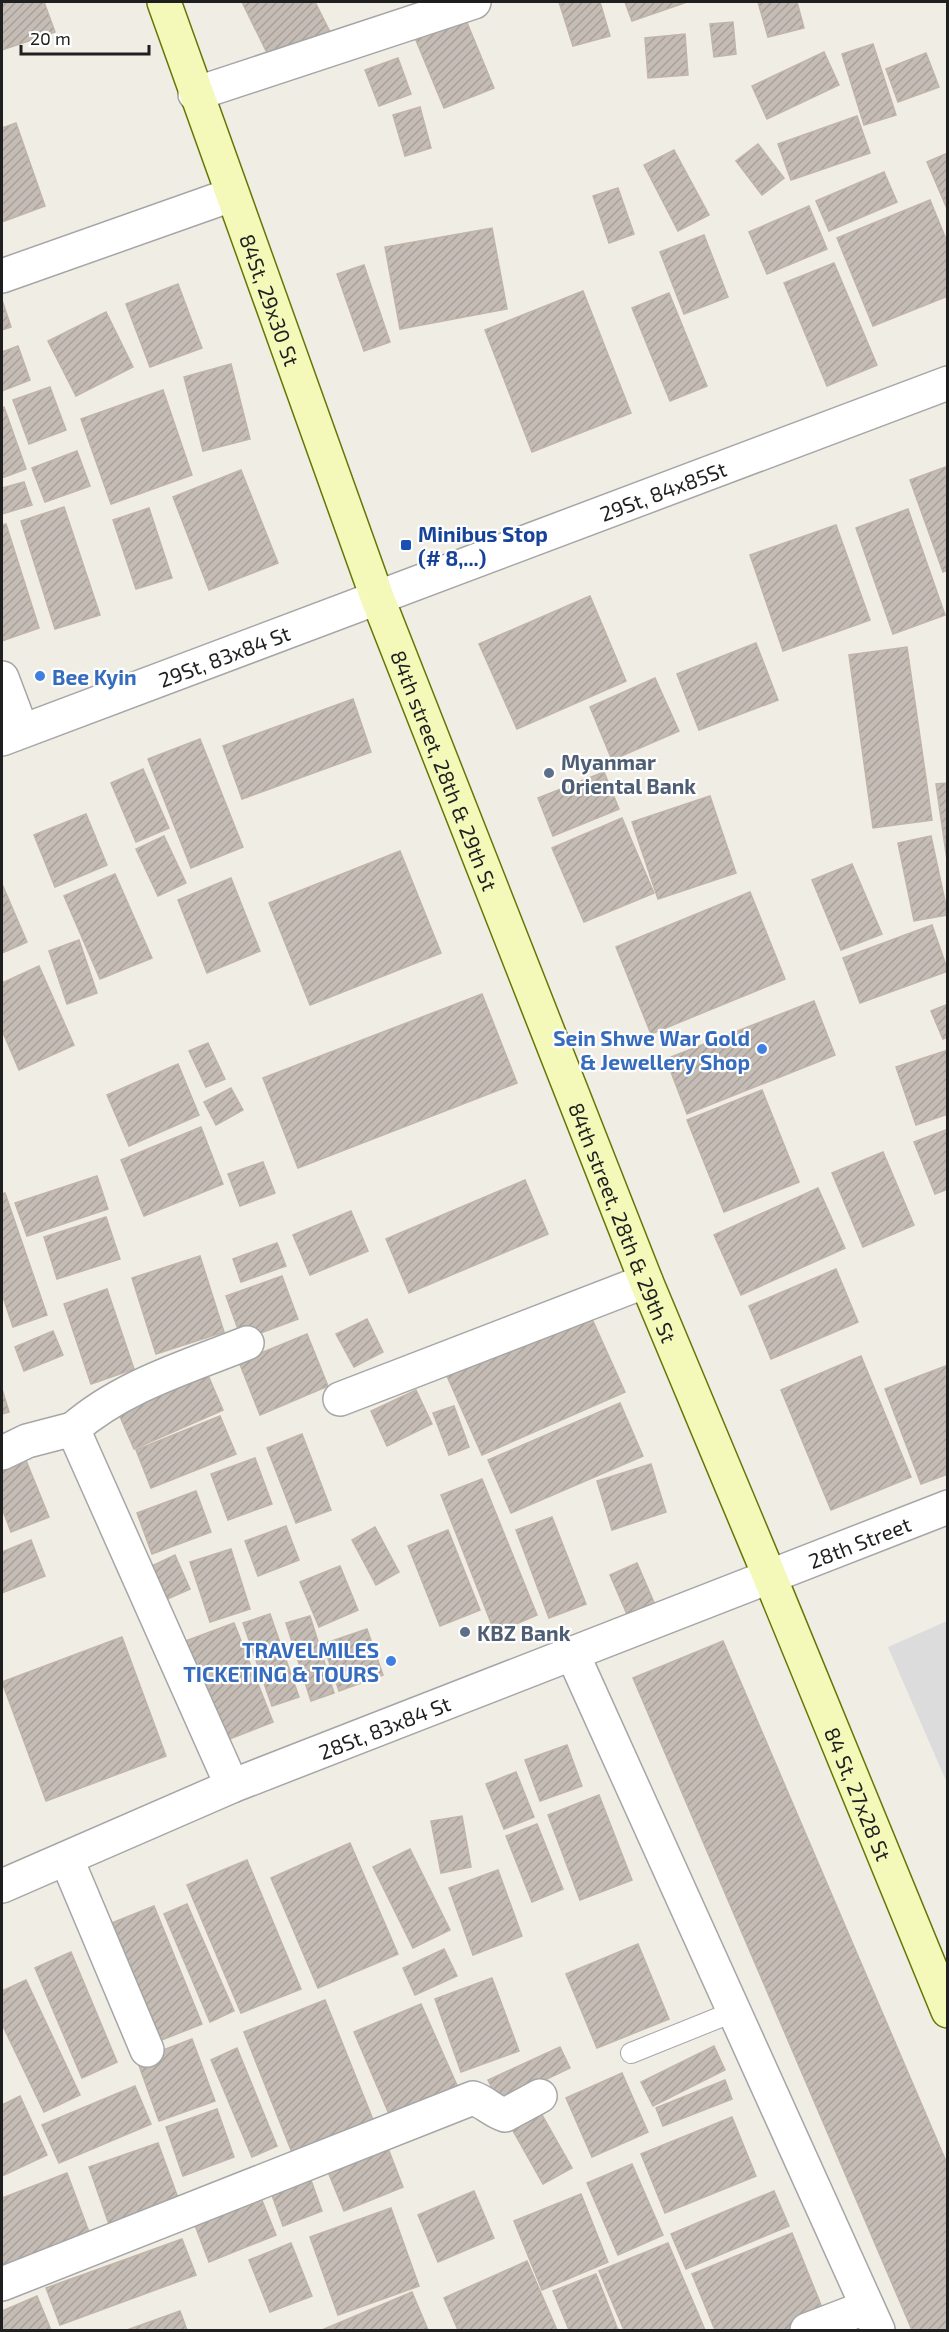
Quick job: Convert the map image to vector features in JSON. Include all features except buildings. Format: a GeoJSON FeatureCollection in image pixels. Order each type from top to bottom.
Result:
{"type":"FeatureCollection","features":[{"type":"Feature","properties":{"kind":"main road","name":"84St, 29x30 St"},"geometry":{"type":"LineString","coordinates":[[164,2],[231,195],[377,597]]}},
{"type":"Feature","properties":{"kind":"main road","name":"84th street, 28th & 29th St"},"geometry":{"type":"LineString","coordinates":[[377,597],[646,1281],[769,1575]]}},
{"type":"Feature","properties":{"kind":"main road","name":"84 St, 27x28 St"},"geometry":{"type":"LineString","coordinates":[[769,1575],[948,2011]]}},
{"type":"Feature","properties":{"kind":"street"},"geometry":{"type":"LineString","coordinates":[[195,94],[474,2]]}},
{"type":"Feature","properties":{"kind":"street"},"geometry":{"type":"LineString","coordinates":[[2,276],[231,195]]}},
{"type":"Feature","properties":{"kind":"street","name":"29St, 84x85St"},"geometry":{"type":"LineString","coordinates":[[377,597],[948,383]]}},
{"type":"Feature","properties":{"kind":"street","name":"29St, 83x84 St"},"geometry":{"type":"LineString","coordinates":[[12,735],[377,597]]}},
{"type":"Feature","properties":{"kind":"street"},"geometry":{"type":"LineString","coordinates":[[2,678],[12,735]]}},
{"type":"Feature","properties":{"kind":"street"},"geometry":{"type":"LineString","coordinates":[[340,1399],[646,1281]]}},
{"type":"Feature","properties":{"kind":"street"},"geometry":{"type":"LineString","coordinates":[[2,1453],[27,1442],[73,1429],[122,1393],[247,1343]]}},
{"type":"Feature","properties":{"kind":"street"},"geometry":{"type":"LineString","coordinates":[[73,1429],[232,1786]]}},
{"type":"Feature","properties":{"kind":"street","name":"28th Street"},"geometry":{"type":"LineString","coordinates":[[769,1575],[948,1507]]}},
{"type":"Feature","properties":{"kind":"street","name":"28St, 83x84 St"},"geometry":{"type":"LineString","coordinates":[[2,1886],[67,1860],[232,1786],[573,1655],[769,1575]]}},
{"type":"Feature","properties":{"kind":"street"},"geometry":{"type":"LineString","coordinates":[[573,1655],[872,2319],[807,2331]]}},
{"type":"Feature","properties":{"kind":"street"},"geometry":{"type":"LineString","coordinates":[[67,1860],[147,2050]]}},
{"type":"Feature","properties":{"kind":"street"},"geometry":{"type":"LineString","coordinates":[[2,2284],[472,2098],[483,2101],[494,2112],[505,2115],[540,2096]]}},
{"type":"Feature","properties":{"kind":"lane"},"geometry":{"type":"LineString","coordinates":[[631,2053],[733,2012]]}},
{"type":"Feature","properties":{"kind":"shaded area"},"geometry":{"type":"Polygon","coordinates":[[[947,1621],[947,1783],[888,1647],[947,1621]]]}},
{"type":"Feature","properties":{"kind":"place","name":"Minibus Stop (# 8,...)"},"geometry":{"type":"Point","coordinates":[406,545]}},
{"type":"Feature","properties":{"kind":"place","name":"Bee Kyin"},"geometry":{"type":"Point","coordinates":[40,676]}},
{"type":"Feature","properties":{"kind":"place","name":"Myanmar Oriental Bank"},"geometry":{"type":"Point","coordinates":[549,773]}},
{"type":"Feature","properties":{"kind":"place","name":"Sein Shwe War Gold & Jewellery Shop"},"geometry":{"type":"Point","coordinates":[762,1049]}},
{"type":"Feature","properties":{"kind":"place","name":"KBZ Bank"},"geometry":{"type":"Point","coordinates":[465,1632]}},
{"type":"Feature","properties":{"kind":"place","name":"TRAVELMILES TICKETING & TOURS"},"geometry":{"type":"Point","coordinates":[391,1661]}}]}
